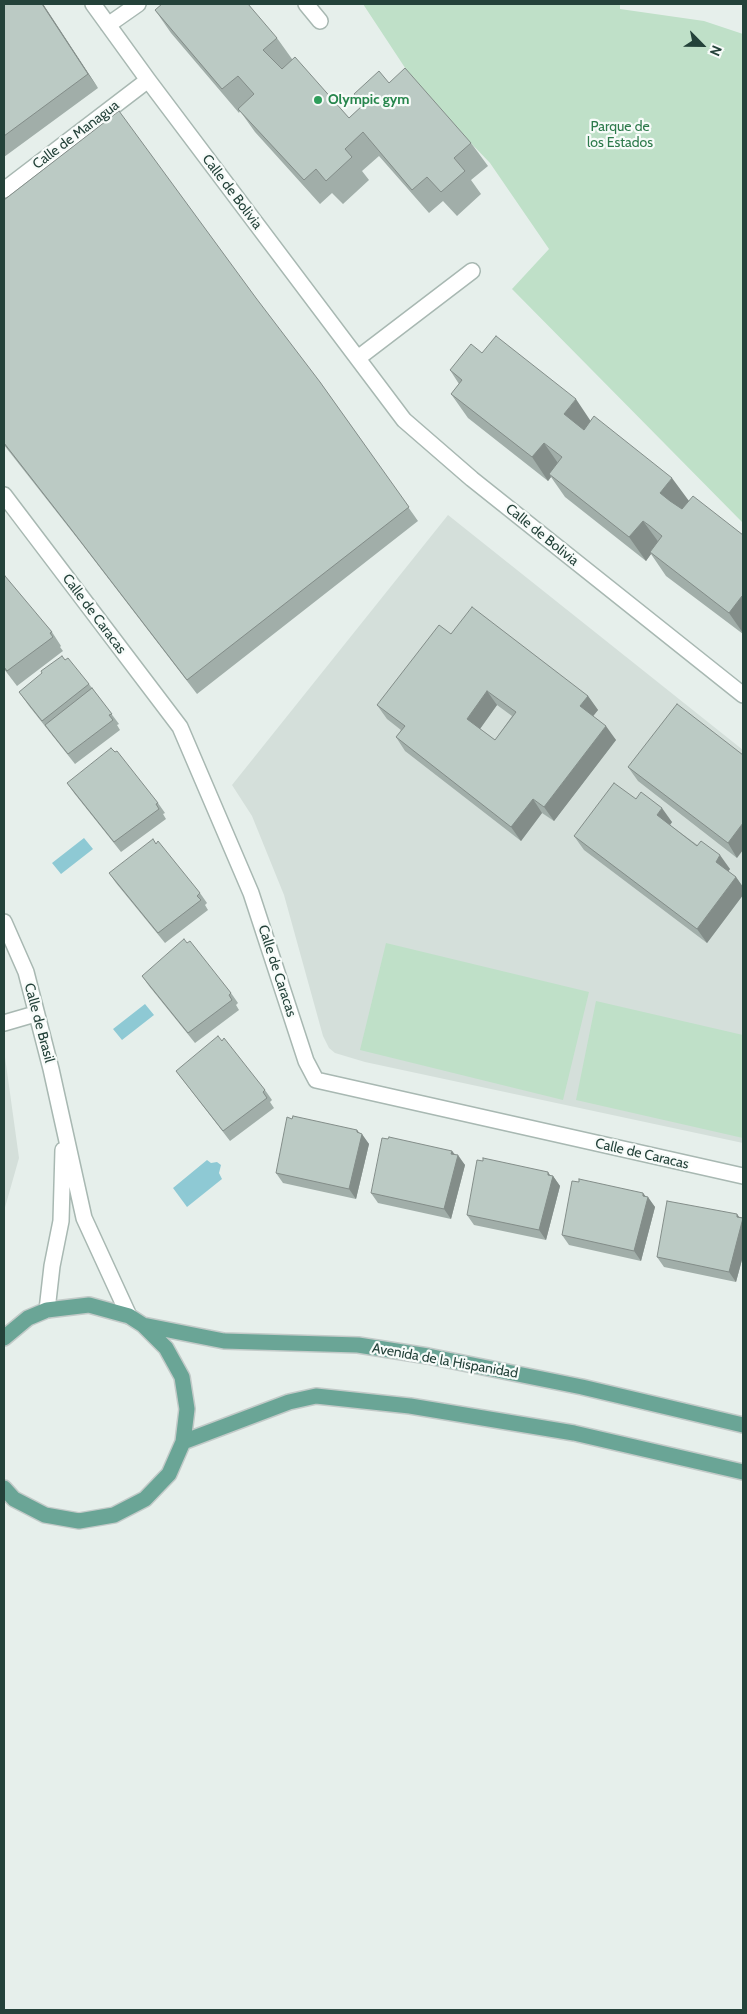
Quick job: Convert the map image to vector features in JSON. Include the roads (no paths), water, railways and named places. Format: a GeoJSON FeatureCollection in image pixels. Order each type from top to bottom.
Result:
{"type":"FeatureCollection","features":[{"type":"Feature","properties":{"kind":"main road"},"geometry":{"type":"LineString","coordinates":[[4,1488],[14,1499],[45,1515],[79,1521],[114,1515],[145,1499],[169,1474],[183,1442],[187,1409],[182,1377],[166,1348],[143,1325],[129,1316],[89,1305],[47,1310],[28,1318],[6,1333]]}},
{"type":"Feature","properties":{"kind":"main road","name":"Avenida de la Hispanidad"},"geometry":{"type":"LineString","coordinates":[[143,1325],[224,1341],[358,1346],[428,1356],[582,1387],[743,1425]]}},
{"type":"Feature","properties":{"kind":"main road"},"geometry":{"type":"LineString","coordinates":[[183,1442],[289,1402],[316,1396],[410,1406],[574,1433],[743,1472]]}},
{"type":"Feature","properties":{"kind":"street","name":"Calle de Bolivia"},"geometry":{"type":"LineString","coordinates":[[93,4],[404,420],[472,479],[743,695]]}},
{"type":"Feature","properties":{"kind":"street"},"geometry":{"type":"LineString","coordinates":[[108,26],[138,4]]}},
{"type":"Feature","properties":{"kind":"street"},"geometry":{"type":"LineString","coordinates":[[306,4],[320,21]]}},
{"type":"Feature","properties":{"kind":"street","name":"Calle de Managua"},"geometry":{"type":"LineString","coordinates":[[4,190],[148,80]]}},
{"type":"Feature","properties":{"kind":"street"},"geometry":{"type":"LineString","coordinates":[[358,358],[472,271]]}},
{"type":"Feature","properties":{"kind":"street","name":"Calle de Caracas"},"geometry":{"type":"LineString","coordinates":[[4,495],[180,727],[251,893],[306,1061],[316,1080],[743,1176]]}},
{"type":"Feature","properties":{"kind":"street","name":"Calle de Brasil"},"geometry":{"type":"LineString","coordinates":[[4,922],[26,972],[35,1014],[52,1069],[63,1128],[84,1218],[129,1316]]}},
{"type":"Feature","properties":{"kind":"street"},"geometry":{"type":"LineString","coordinates":[[4,1023],[35,1014]]}},
{"type":"Feature","properties":{"kind":"street","name":"Calle de Brasil"},"geometry":{"type":"LineString","coordinates":[[47,1310],[52,1266],[61,1221],[63,1128]]}},
{"type":"Feature","properties":{"kind":"water"},"geometry":{"type":"Polygon","coordinates":[[[84,838],[93,849],[61,874],[52,863],[84,838]]]}},
{"type":"Feature","properties":{"kind":"water"},"geometry":{"type":"Polygon","coordinates":[[[145,1004],[154,1015],[122,1040],[113,1029],[145,1004]]]}},
{"type":"Feature","properties":{"kind":"water"},"geometry":{"type":"Polygon","coordinates":[[[207,1160],[221,1165],[219,1173],[222,1179],[187,1207],[173,1188],[207,1160]]]}},
{"type":"Feature","properties":{"kind":"place","name":"Olympic gym"},"geometry":{"type":"Point","coordinates":[318,100]}},
{"type":"Feature","properties":{"kind":"park label","name":"Parque de los Estados"},"geometry":{"type":"Point","coordinates":[620,136]}}]}
